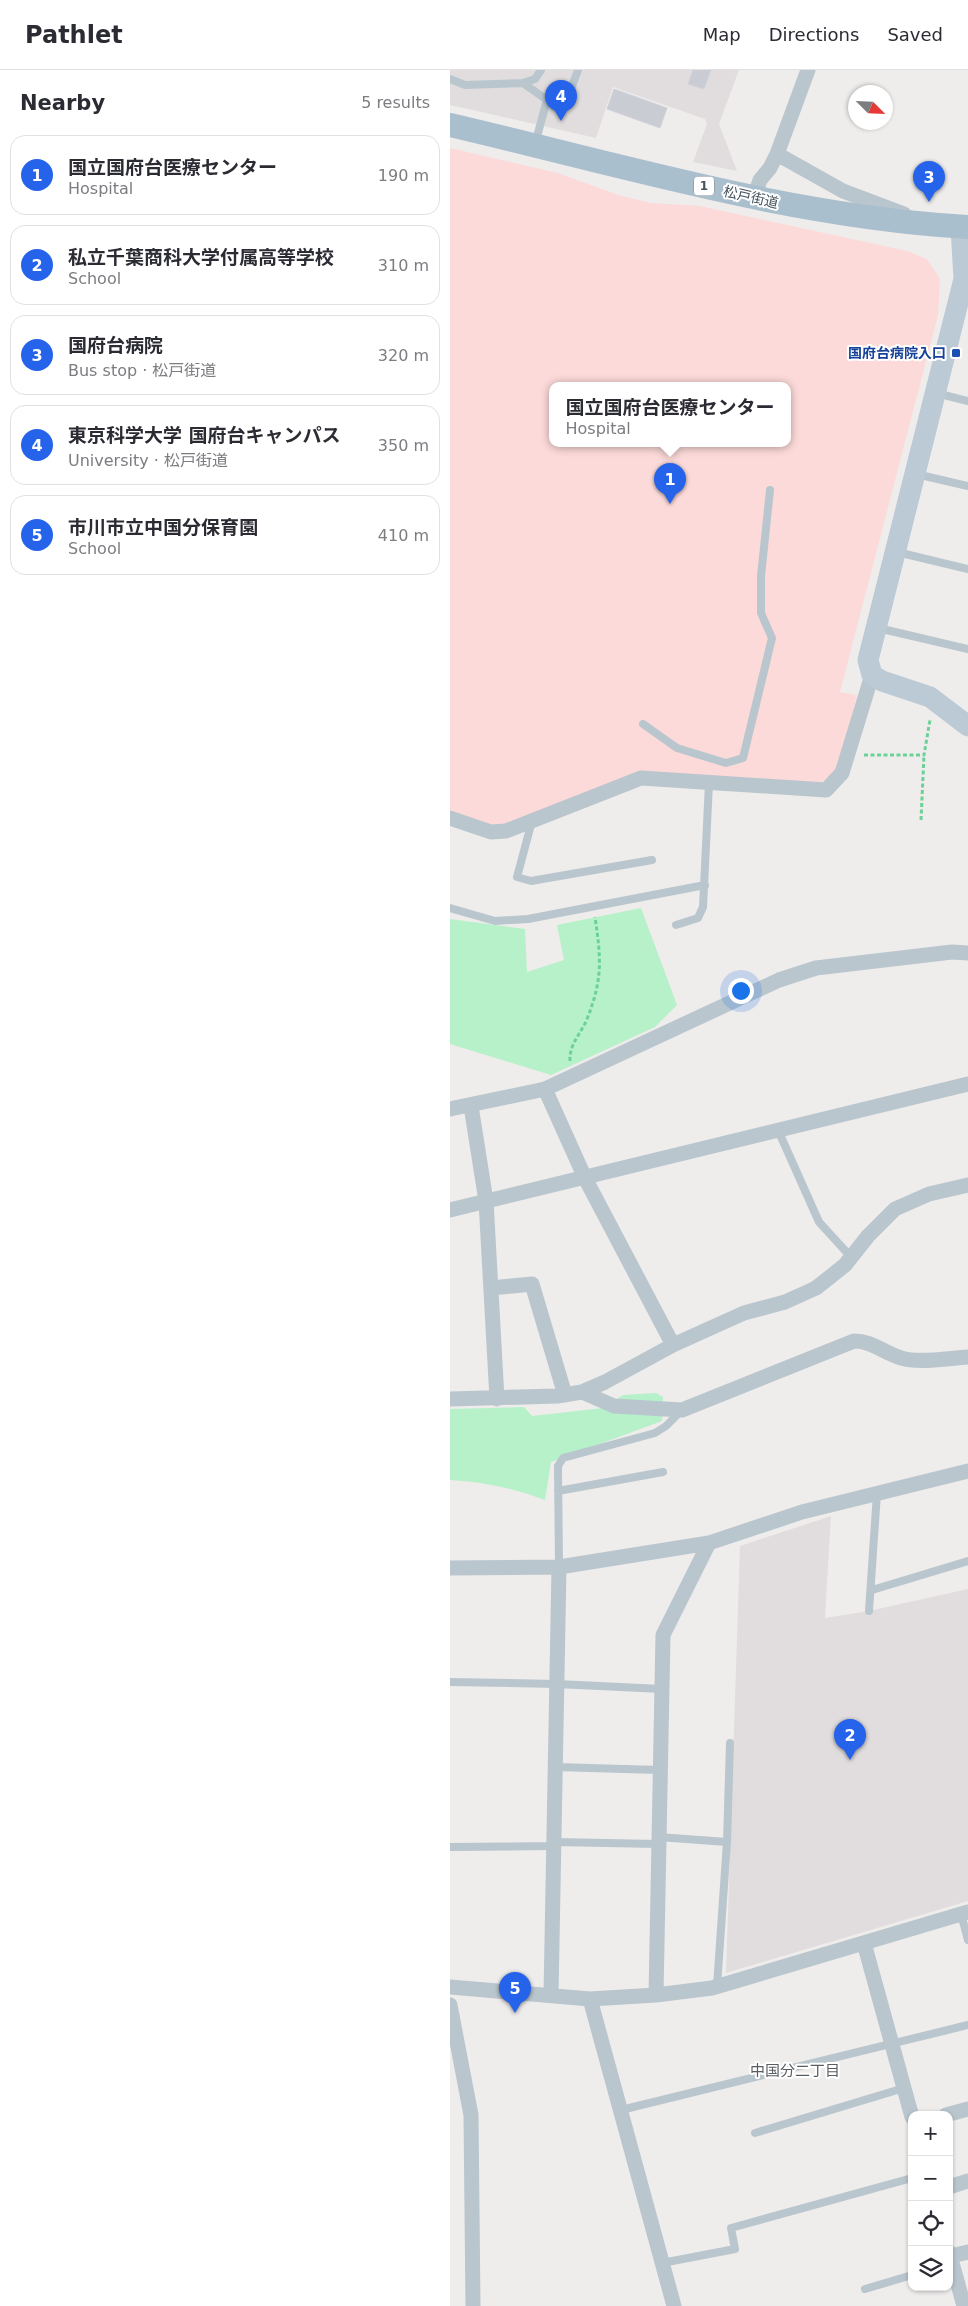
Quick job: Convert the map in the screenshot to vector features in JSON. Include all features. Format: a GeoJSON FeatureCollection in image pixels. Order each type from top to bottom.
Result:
{"type":"FeatureCollection","features":[{"type":"Feature","properties":{"kind":"main road","name":"松戸街道"},"geometry":{"type":"LineString","coordinates":[[450,125],[754,198],[843,214],[957,227]]}},
{"type":"Feature","properties":{"kind":"street"},"geometry":{"type":"LineString","coordinates":[[754,198],[760,180],[770,168],[777,154],[808,70]]}},
{"type":"Feature","properties":{"kind":"street"},"geometry":{"type":"LineString","coordinates":[[450,818],[491,832],[506,831],[642,778],[826,790],[842,773],[872,675],[868,660],[936,393],[960,312],[964,279],[957,227],[843,191],[777,154]]}},
{"type":"Feature","properties":{"kind":"street"},"geometry":{"type":"LineString","coordinates":[[872,675],[882,681],[914,690],[938,702],[968,726]]}},
{"type":"Feature","properties":{"kind":"street"},"geometry":{"type":"LineString","coordinates":[[450,1109],[472,1106],[545,1089],[779,980],[816,968],[952,952],[968,953]]}},
{"type":"Feature","properties":{"kind":"street"},"geometry":{"type":"LineString","coordinates":[[450,1210],[968,1084]]}},
{"type":"Feature","properties":{"kind":"street"},"geometry":{"type":"LineString","coordinates":[[545,1089],[585,1178],[673,1345]]}},
{"type":"Feature","properties":{"kind":"street"},"geometry":{"type":"LineString","coordinates":[[472,1106],[486,1201],[497,1399]]}},
{"type":"Feature","properties":{"kind":"street"},"geometry":{"type":"LineString","coordinates":[[450,1399],[497,1399],[564,1395],[582,1392],[605,1382],[673,1345],[744,1313],[786,1302],[816,1288],[845,1265],[895,1209],[929,1194],[968,1185]]}},
{"type":"Feature","properties":{"kind":"street"},"geometry":{"type":"LineString","coordinates":[[491,1288],[532,1284],[564,1395]]}},
{"type":"Feature","properties":{"kind":"street"},"geometry":{"type":"LineString","coordinates":[[582,1392],[614,1406],[682,1410],[854,1341],[866,1341],[895,1357],[908,1360],[968,1357]]}},
{"type":"Feature","properties":{"kind":"street"},"geometry":{"type":"LineString","coordinates":[[450,1568],[559,1567],[710,1543],[802,1512],[968,1471]]}},
{"type":"Feature","properties":{"kind":"street"},"geometry":{"type":"LineString","coordinates":[[656,1995],[662,1635],[710,1543]]}},
{"type":"Feature","properties":{"kind":"street"},"geometry":{"type":"LineString","coordinates":[[551,1995],[559,1567]]}},
{"type":"Feature","properties":{"kind":"street"},"geometry":{"type":"LineString","coordinates":[[450,1987],[590,1999],[656,1995],[717,1986],[964,1913]]}},
{"type":"Feature","properties":{"kind":"street"},"geometry":{"type":"LineString","coordinates":[[864,1943],[910,2111]]}},
{"type":"Feature","properties":{"kind":"street"},"geometry":{"type":"LineString","coordinates":[[590,1999],[674,2306]]}},
{"type":"Feature","properties":{"kind":"street"},"geometry":{"type":"LineString","coordinates":[[450,2005],[471,2115],[473,2306]]}},
{"type":"Feature","properties":{"kind":"street"},"geometry":{"type":"LineString","coordinates":[[953,2113],[968,2109]]}},
{"type":"Feature","properties":{"kind":"street"},"geometry":{"type":"LineString","coordinates":[[953,2186],[968,2181]]}},
{"type":"Feature","properties":{"kind":"street"},"geometry":{"type":"LineString","coordinates":[[953,2258],[968,2252]]}},
{"type":"Feature","properties":{"kind":"street"},"geometry":{"type":"LineString","coordinates":[[953,2269],[964,2306]]}},
{"type":"Feature","properties":{"kind":"lane"},"geometry":{"type":"LineString","coordinates":[[450,80],[465,85],[523,83],[535,79],[541,70]]}},
{"type":"Feature","properties":{"kind":"lane"},"geometry":{"type":"LineString","coordinates":[[523,83],[547,100],[566,104],[575,71]]}},
{"type":"Feature","properties":{"kind":"lane"},"geometry":{"type":"LineString","coordinates":[[534,145],[547,100]]}},
{"type":"Feature","properties":{"kind":"lane"},"geometry":{"type":"LineString","coordinates":[[936,393],[968,401]]}},
{"type":"Feature","properties":{"kind":"lane"},"geometry":{"type":"LineString","coordinates":[[915,474],[968,486]]}},
{"type":"Feature","properties":{"kind":"lane"},"geometry":{"type":"LineString","coordinates":[[643,724],[677,748],[726,763],[743,758],[772,638],[761,613],[761,576],[770,490]]}},
{"type":"Feature","properties":{"kind":"lane"},"geometry":{"type":"LineString","coordinates":[[895,551],[968,569]]}},
{"type":"Feature","properties":{"kind":"lane"},"geometry":{"type":"LineString","coordinates":[[876,628],[968,649]]}},
{"type":"Feature","properties":{"kind":"lane"},"geometry":{"type":"LineString","coordinates":[[676,924],[698,918],[703,907],[709,783]]}},
{"type":"Feature","properties":{"kind":"lane"},"geometry":{"type":"LineString","coordinates":[[532,821],[517,877],[531,881],[652,860]]}},
{"type":"Feature","properties":{"kind":"lane"},"geometry":{"type":"LineString","coordinates":[[450,908],[495,921],[528,919],[705,885]]}},
{"type":"Feature","properties":{"kind":"lane"},"geometry":{"type":"LineString","coordinates":[[778,1130],[819,1222],[851,1257]]}},
{"type":"Feature","properties":{"kind":"lane"},"geometry":{"type":"LineString","coordinates":[[559,1567],[558,1466],[563,1458],[655,1433],[666,1426],[682,1410]]}},
{"type":"Feature","properties":{"kind":"lane"},"geometry":{"type":"LineString","coordinates":[[558,1491],[663,1472]]}},
{"type":"Feature","properties":{"kind":"lane"},"geometry":{"type":"LineString","coordinates":[[869,1611],[878,1493]]}},
{"type":"Feature","properties":{"kind":"lane"},"geometry":{"type":"LineString","coordinates":[[872,1590],[968,1562]]}},
{"type":"Feature","properties":{"kind":"lane"},"geometry":{"type":"LineString","coordinates":[[450,1682],[557,1684],[662,1689]]}},
{"type":"Feature","properties":{"kind":"lane"},"geometry":{"type":"LineString","coordinates":[[717,1986],[727,1842],[730,1743]]}},
{"type":"Feature","properties":{"kind":"lane"},"geometry":{"type":"LineString","coordinates":[[555,1767],[659,1770]]}},
{"type":"Feature","properties":{"kind":"lane"},"geometry":{"type":"LineString","coordinates":[[450,1847],[658,1840],[727,1842]]}},
{"type":"Feature","properties":{"kind":"lane"},"geometry":{"type":"LineString","coordinates":[[964,1913],[968,1940]]}},
{"type":"Feature","properties":{"kind":"lane"},"geometry":{"type":"LineString","coordinates":[[621,2110],[968,2025]]}},
{"type":"Feature","properties":{"kind":"lane"},"geometry":{"type":"LineString","coordinates":[[755,2132],[904,2088]]}},
{"type":"Feature","properties":{"kind":"lane"},"geometry":{"type":"LineString","coordinates":[[662,2263],[735,2249],[731,2228],[908,2179]]}},
{"type":"Feature","properties":{"kind":"lane"},"geometry":{"type":"LineString","coordinates":[[865,2288],[908,2276]]}},
{"type":"Feature","properties":{"kind":"path"},"geometry":{"type":"LineString","coordinates":[[921,820],[924,755],[932,712],[938,702]]}},
{"type":"Feature","properties":{"kind":"path"},"geometry":{"type":"LineString","coordinates":[[848,755],[924,755]]}},
{"type":"Feature","properties":{"kind":"path"},"geometry":{"type":"LineString","coordinates":[[571,1077],[569,1051],[587,1021],[598,986],[601,959],[593,906]]}},
{"type":"Feature","properties":{"kind":"shaded area"},"geometry":{"type":"Polygon","coordinates":[[[450,70],[739,70],[719,124],[737,171],[693,162],[707,124],[705,119],[613,87],[596,138],[450,105],[450,70]]]}},
{"type":"Feature","properties":{"kind":"shaded area"},"geometry":{"type":"Polygon","coordinates":[[[450,148],[558,173],[618,195],[651,203],[700,206],[907,251],[927,259],[940,279],[938,315],[840,692],[857,695],[840,766],[830,778],[816,784],[640,772],[506,825],[490,825],[450,812],[450,148]]]}},
{"type":"Feature","properties":{"kind":"shaded area"},"geometry":{"type":"Polygon","coordinates":[[[831,1516],[825,1618],[869,1611],[968,1589],[968,1901],[726,1973],[740,1546],[831,1516]]]}},
{"type":"Feature","properties":{"kind":"green space"},"geometry":{"type":"Polygon","coordinates":[[[641,908],[677,1005],[655,1027],[551,1075],[450,1044],[450,919],[525,929],[527,972],[564,960],[557,925],[641,908]]]}},
{"type":"Feature","properties":{"kind":"green space"},"geometry":{"type":"Polygon","coordinates":[[[656,1393],[663,1397],[662,1421],[551,1462],[545,1500],[498,1486],[450,1480],[450,1409],[524,1407],[532,1416],[603,1408],[623,1395],[656,1393]]]}},
{"type":"Feature","properties":{"kind":"building"},"geometry":{"type":"Polygon","coordinates":[[[693,70],[711,70],[704,89],[688,84],[693,70]]]}},
{"type":"Feature","properties":{"kind":"building"},"geometry":{"type":"Polygon","coordinates":[[[614,89],[667,108],[660,128],[607,109],[614,89]]]}},
{"type":"Feature","properties":{"kind":"place","name":"東京科学大学 国府台キャンパス"},"geometry":{"type":"Point","coordinates":[561,121]}},
{"type":"Feature","properties":{"kind":"place","name":"国府台病院"},"geometry":{"type":"Point","coordinates":[929,202]}},
{"type":"Feature","properties":{"kind":"place","name":"国府台病院入口"},"geometry":{"type":"Point","coordinates":[956,353]}},
{"type":"Feature","properties":{"kind":"place","name":"国立国府台医療センター"},"geometry":{"type":"Point","coordinates":[670,504]}},
{"type":"Feature","properties":{"kind":"place","name":"私立千葉商科大学付属高等学校"},"geometry":{"type":"Point","coordinates":[850,1760]}},
{"type":"Feature","properties":{"kind":"place","name":"市川市立中国分保育園"},"geometry":{"type":"Point","coordinates":[515,2013]}},
{"type":"Feature","properties":{"kind":"district","name":"中国分二丁目"},"geometry":{"type":"Point","coordinates":[795,2071]}}]}
